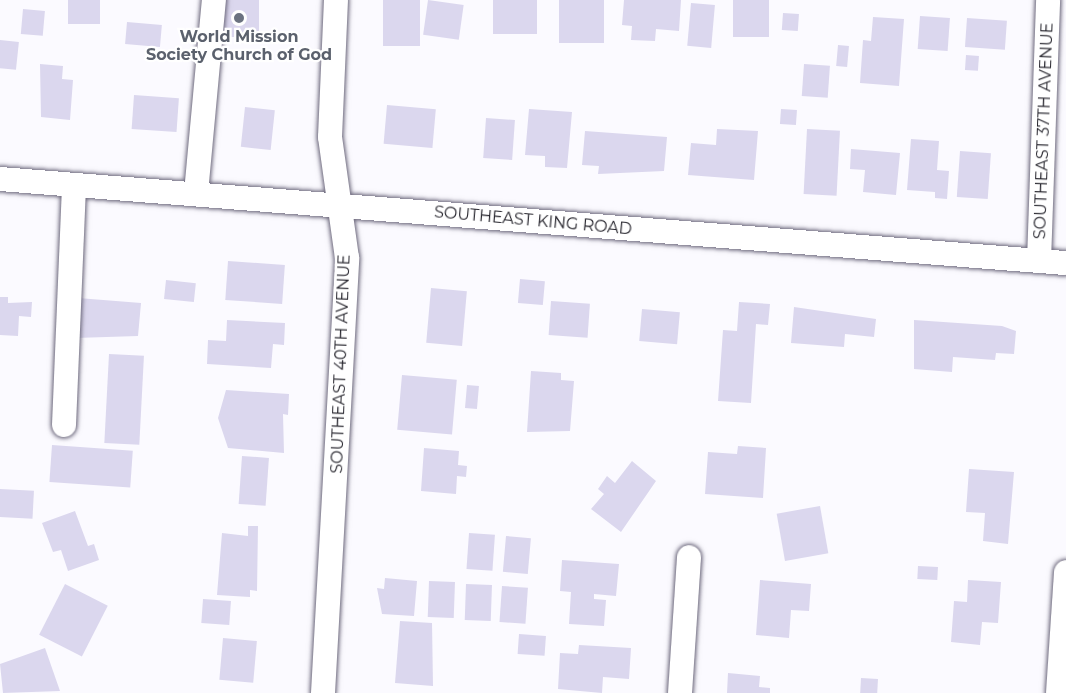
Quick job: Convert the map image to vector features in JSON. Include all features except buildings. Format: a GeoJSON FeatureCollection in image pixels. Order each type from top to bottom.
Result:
{"type":"FeatureCollection","features":[{"type":"Feature","properties":{"kind":"street"},"geometry":{"type":"LineString","coordinates":[[196,193],[214,0]]}},
{"type":"Feature","properties":{"kind":"street","name":"SOUTHEAST 40TH AVENUE"},"geometry":{"type":"LineString","coordinates":[[323,693],[347,258],[338,204],[330,128],[336,0]]}},
{"type":"Feature","properties":{"kind":"street","name":"SOUTHEAST 37TH AVENUE"},"geometry":{"type":"LineString","coordinates":[[1039,261],[1048,0]]}},
{"type":"Feature","properties":{"kind":"street","name":"SOUTHEAST KING ROAD"},"geometry":{"type":"LineString","coordinates":[[0,179],[1066,263]]}},
{"type":"Feature","properties":{"kind":"street"},"geometry":{"type":"LineString","coordinates":[[64,425],[74,185]]}},
{"type":"Feature","properties":{"kind":"street"},"geometry":{"type":"LineString","coordinates":[[680,693],[689,557]]}},
{"type":"Feature","properties":{"kind":"street"},"geometry":{"type":"LineString","coordinates":[[1058,693],[1066,572]]}},
{"type":"Feature","properties":{"kind":"place","name":"World Mission Society Church of God"},"geometry":{"type":"Point","coordinates":[239,18]}}]}
